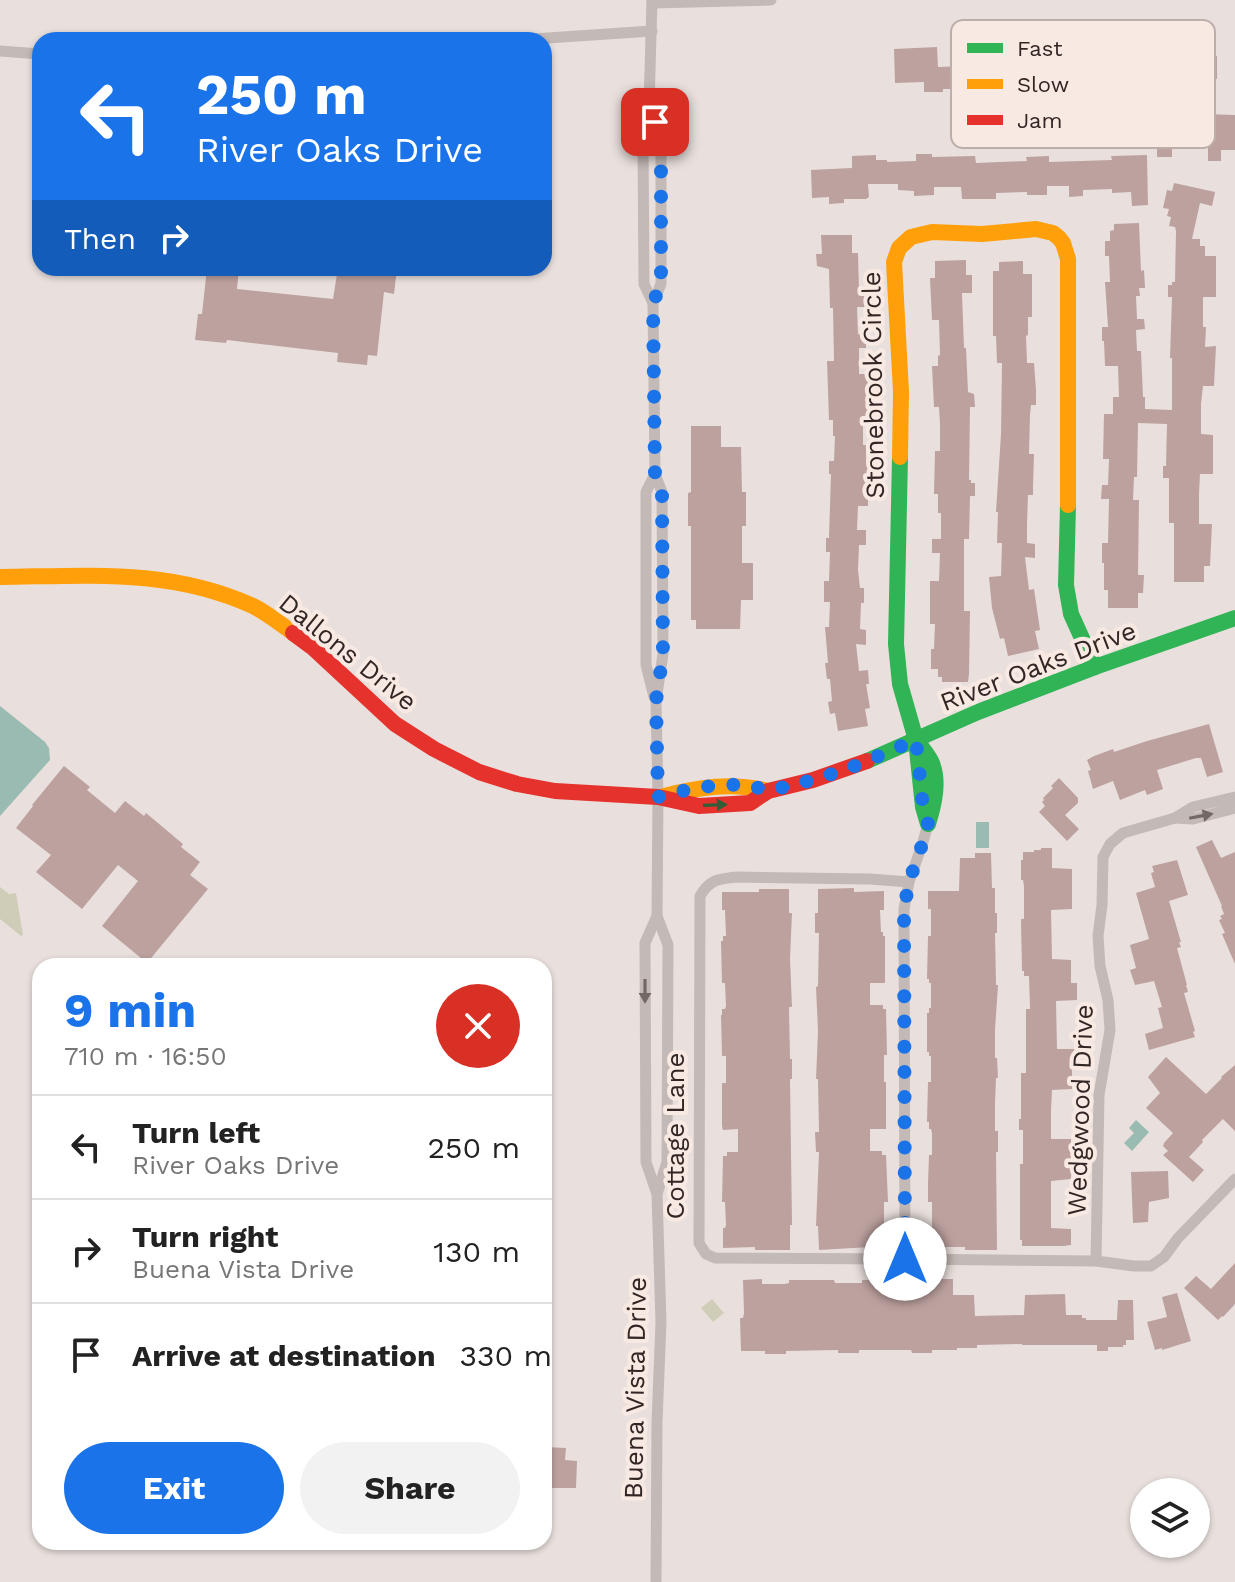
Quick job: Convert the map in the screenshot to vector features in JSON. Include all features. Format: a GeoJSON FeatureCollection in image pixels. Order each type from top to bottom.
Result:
{"type":"FeatureCollection","features":[{"type":"Feature","properties":{"kind":"street"},"geometry":{"type":"LineString","coordinates":[[652,1],[771,0]]}},
{"type":"Feature","properties":{"kind":"street","name":"Buena Vista Drive"},"geometry":{"type":"LineString","coordinates":[[652,1],[649,106],[643,138],[644,284],[653,303]]}},
{"type":"Feature","properties":{"kind":"street"},"geometry":{"type":"LineString","coordinates":[[552,38],[652,31]]}},
{"type":"Feature","properties":{"kind":"street"},"geometry":{"type":"LineString","coordinates":[[0,51],[32,53]]}},
{"type":"Feature","properties":{"kind":"street","name":"Buena Vista Drive"},"geometry":{"type":"LineString","coordinates":[[649,106],[659,131],[661,156],[661,284],[653,303],[655,474],[662,492],[663,624],[663,654],[656,701],[657,916],[668,945],[667,1162],[657,1194]]}},
{"type":"Feature","properties":{"kind":"street","name":"Stonebrook Circle"},"geometry":{"type":"LineString","coordinates":[[916,740],[900,684],[896,644],[901,392],[894,262],[899,248],[911,237],[932,232],[982,234],[1036,229],[1053,233],[1063,243],[1068,259],[1066,585],[1071,614],[1095,667]]}},
{"type":"Feature","properties":{"kind":"street","name":"Dallons Drive"},"geometry":{"type":"LineString","coordinates":[[0,577],[125,575],[187,583],[221,594],[255,607],[282,625],[312,647],[395,724],[479,772],[517,784],[555,791],[658,797]]}},
{"type":"Feature","properties":{"kind":"street","name":"River Oaks Drive"},"geometry":{"type":"LineString","coordinates":[[658,797],[699,806],[750,803],[768,791],[850,768],[978,712],[1235,618]]}},
{"type":"Feature","properties":{"kind":"street"},"geometry":{"type":"LineString","coordinates":[[905,1259],[904,909],[909,882],[928,824],[923,807],[916,740]]}},
{"type":"Feature","properties":{"kind":"street","name":"Wedgwood Drive"},"geometry":{"type":"LineString","coordinates":[[1096,1261],[1099,1095],[1110,1030],[1098,936],[1103,857],[1110,844],[1123,833],[1175,818],[1193,807],[1235,797]]}},
{"type":"Feature","properties":{"kind":"street","name":"Wedgwood Drive"},"geometry":{"type":"LineString","coordinates":[[1175,818],[1193,819],[1235,808]]}},
{"type":"Feature","properties":{"kind":"street","name":"Cottage Lane"},"geometry":{"type":"LineString","coordinates":[[909,882],[737,877],[716,880],[706,886],[700,896],[699,1243],[706,1254],[715,1258],[1096,1261],[1151,1266],[1164,1257],[1178,1238],[1235,1179]]}},
{"type":"Feature","properties":{"kind":"street","name":"Buena Vista Drive"},"geometry":{"type":"LineString","coordinates":[[656,1582],[661,1322],[657,1194],[646,1162],[645,943],[657,916]]}},
{"type":"Feature","properties":{"kind":"shaded area"},"geometry":{"type":"Polygon","coordinates":[[[0,887],[9,894],[16,893],[21,936],[0,919],[0,887]]]}},
{"type":"Feature","properties":{"kind":"shaded area"},"geometry":{"type":"Polygon","coordinates":[[[712,1299],[724,1313],[713,1322],[701,1308],[712,1299]]]}},
{"type":"Feature","properties":{"kind":"water"},"geometry":{"type":"Polygon","coordinates":[[[0,706],[45,742],[50,760],[0,816],[0,706]]]}},
{"type":"Feature","properties":{"kind":"water"},"geometry":{"type":"Polygon","coordinates":[[[976,822],[989,822],[989,848],[976,848],[976,822]]]}},
{"type":"Feature","properties":{"kind":"water"},"geometry":{"type":"Polygon","coordinates":[[[1136,1120],[1149,1132],[1132,1151],[1124,1143],[1134,1133],[1129,1128],[1136,1120]]]}},
{"type":"Feature","properties":{"kind":"building"},"geometry":{"type":"Polygon","coordinates":[[[937,47],[938,67],[951,67],[951,89],[924,92],[924,82],[895,83],[894,49],[937,47]]]}},
{"type":"Feature","properties":{"kind":"building"},"geometry":{"type":"Polygon","coordinates":[[[1215,56],[1217,56],[1215,79],[1215,56]]]}},
{"type":"Feature","properties":{"kind":"building"},"geometry":{"type":"Polygon","coordinates":[[[1215,114],[1235,115],[1235,150],[1221,150],[1221,161],[1208,161],[1208,148],[1215,148],[1215,114]]]}},
{"type":"Feature","properties":{"kind":"building"},"geometry":{"type":"Polygon","coordinates":[[[1157,148],[1172,148],[1172,157],[1157,157],[1157,148]]]}},
{"type":"Feature","properties":{"kind":"building"},"geometry":{"type":"Polygon","coordinates":[[[916,154],[932,154],[932,157],[975,156],[976,163],[1027,161],[1026,157],[1049,156],[1049,162],[1112,160],[1111,156],[1147,155],[1148,205],[1132,206],[1131,192],[1112,193],[1112,189],[1083,190],[1083,196],[1069,197],[1069,186],[1047,186],[1047,195],[996,193],[996,199],[962,199],[961,187],[934,187],[934,195],[914,196],[914,191],[898,190],[898,184],[868,184],[869,197],[866,199],[844,199],[844,203],[829,204],[829,197],[812,198],[811,170],[852,168],[852,156],[876,155],[876,160],[887,162],[916,161],[916,154]]]}},
{"type":"Feature","properties":{"kind":"building"},"geometry":{"type":"Polygon","coordinates":[[[1174,183],[1215,192],[1212,206],[1200,203],[1192,239],[1200,239],[1200,246],[1205,246],[1205,256],[1216,256],[1216,297],[1203,297],[1205,347],[1216,346],[1214,386],[1203,386],[1201,404],[1201,434],[1213,435],[1213,474],[1200,474],[1199,494],[1199,524],[1212,524],[1210,566],[1204,566],[1204,582],[1174,582],[1174,523],[1169,523],[1169,478],[1163,478],[1167,424],[1138,423],[1137,477],[1134,477],[1133,500],[1139,500],[1138,575],[1144,575],[1143,593],[1138,593],[1138,608],[1108,608],[1102,563],[1102,543],[1108,543],[1109,499],[1101,499],[1102,485],[1108,485],[1109,459],[1103,459],[1104,414],[1113,414],[1113,397],[1119,397],[1118,366],[1105,366],[1102,341],[1102,327],[1108,327],[1105,282],[1110,282],[1105,241],[1110,241],[1114,224],[1139,223],[1141,271],[1144,270],[1145,288],[1139,288],[1140,296],[1136,296],[1137,319],[1144,319],[1145,329],[1136,330],[1137,351],[1141,351],[1145,409],[1172,410],[1172,297],[1168,297],[1168,285],[1175,282],[1176,231],[1175,227],[1169,226],[1169,209],[1163,208],[1167,190],[1172,191],[1174,183]]]}},
{"type":"Feature","properties":{"kind":"building"},"geometry":{"type":"Polygon","coordinates":[[[821,235],[852,235],[852,253],[858,253],[859,291],[864,291],[865,307],[857,307],[858,334],[866,334],[866,348],[859,348],[859,374],[868,374],[868,419],[863,419],[863,445],[866,445],[866,463],[871,463],[870,478],[868,506],[858,506],[857,530],[866,530],[866,545],[859,545],[858,570],[860,588],[864,588],[860,629],[866,630],[866,645],[856,644],[859,671],[868,670],[869,684],[866,684],[870,708],[865,709],[868,726],[838,731],[835,713],[830,714],[830,679],[827,679],[825,663],[828,663],[825,627],[829,627],[830,602],[824,602],[824,581],[829,581],[830,552],[826,552],[826,538],[829,538],[829,461],[834,461],[835,436],[833,420],[829,420],[827,361],[834,361],[833,308],[830,308],[829,269],[817,266],[816,254],[822,254],[821,235]]]}},
{"type":"Feature","properties":{"kind":"building"},"geometry":{"type":"Polygon","coordinates":[[[966,260],[966,275],[972,275],[972,293],[962,293],[964,348],[968,392],[974,394],[975,407],[970,407],[969,480],[975,483],[975,496],[970,496],[969,539],[964,539],[964,611],[970,611],[969,674],[968,682],[942,682],[938,669],[931,669],[935,624],[930,624],[930,581],[939,581],[940,553],[932,553],[932,539],[941,539],[941,513],[938,513],[938,494],[934,494],[935,451],[940,451],[940,424],[939,407],[934,407],[932,366],[938,366],[940,355],[939,320],[932,320],[930,278],[935,278],[935,261],[966,260]]]}},
{"type":"Feature","properties":{"kind":"building"},"geometry":{"type":"Polygon","coordinates":[[[1023,261],[1023,274],[1032,274],[1032,317],[1028,317],[1026,336],[1027,363],[1034,363],[1036,390],[1036,405],[1031,405],[1030,415],[1029,454],[1034,454],[1033,495],[1028,495],[1027,524],[1027,543],[1035,544],[1035,558],[1025,557],[1029,590],[1034,589],[1040,630],[1035,631],[1039,649],[1008,656],[992,608],[989,577],[1001,576],[1002,543],[997,543],[996,512],[1002,363],[997,363],[996,336],[993,336],[993,271],[999,271],[999,262],[1023,261]]]}},
{"type":"Feature","properties":{"kind":"building"},"geometry":{"type":"Polygon","coordinates":[[[206,276],[238,276],[237,289],[333,299],[337,276],[396,276],[394,294],[384,292],[377,356],[368,355],[367,365],[337,362],[338,353],[227,340],[226,343],[195,340],[198,314],[202,314],[206,276]]]}},
{"type":"Feature","properties":{"kind":"building"},"geometry":{"type":"Polygon","coordinates":[[[691,426],[721,426],[721,447],[741,447],[742,492],[746,492],[742,563],[753,563],[753,600],[741,600],[740,629],[696,629],[696,620],[691,620],[688,493],[691,492],[691,426]]]}},
{"type":"Feature","properties":{"kind":"building"},"geometry":{"type":"Polygon","coordinates":[[[1209,724],[1223,772],[1207,777],[1201,758],[1196,758],[1157,770],[1163,789],[1147,795],[1145,790],[1120,800],[1113,781],[1093,789],[1087,760],[1094,756],[1209,724]]]}},
{"type":"Feature","properties":{"kind":"building"},"geometry":{"type":"Polygon","coordinates":[[[64,766],[115,813],[125,801],[144,816],[146,813],[183,844],[181,847],[200,862],[190,875],[208,889],[151,958],[141,958],[102,926],[138,881],[118,865],[82,909],[36,872],[51,855],[16,828],[64,766]]]}},
{"type":"Feature","properties":{"kind":"building"},"geometry":{"type":"Polygon","coordinates":[[[1059,778],[1078,798],[1078,803],[1065,815],[1079,829],[1067,841],[1039,812],[1045,806],[1043,798],[1059,778]]]}},
{"type":"Feature","properties":{"kind":"building"},"geometry":{"type":"Polygon","coordinates":[[[1212,840],[1221,858],[1235,852],[1235,964],[1222,934],[1225,933],[1219,920],[1224,914],[1222,906],[1196,847],[1212,840]]]}},
{"type":"Feature","properties":{"kind":"building"},"geometry":{"type":"Polygon","coordinates":[[[1052,848],[1052,868],[1072,869],[1072,909],[1051,910],[1052,959],[1071,960],[1071,983],[1077,983],[1077,1000],[1056,1001],[1057,1049],[1077,1049],[1077,1066],[1072,1066],[1072,1089],[1052,1090],[1051,1139],[1071,1139],[1071,1179],[1051,1181],[1051,1228],[1071,1229],[1071,1245],[1064,1246],[1022,1246],[1020,1240],[1023,1130],[1019,1130],[1019,1119],[1021,1073],[1026,1073],[1026,1009],[1030,1009],[1029,976],[1024,976],[1022,971],[1024,886],[1021,860],[1023,852],[1052,848]]]}},
{"type":"Feature","properties":{"kind":"building"},"geometry":{"type":"Polygon","coordinates":[[[975,853],[991,853],[992,888],[995,888],[997,913],[997,1250],[929,1247],[932,1202],[928,1202],[928,1183],[932,1133],[927,1122],[928,1082],[931,1082],[931,1056],[927,1052],[927,1013],[931,1008],[931,983],[927,979],[928,936],[931,936],[928,891],[959,891],[960,858],[975,858],[975,853]]]}},
{"type":"Feature","properties":{"kind":"building"},"geometry":{"type":"Polygon","coordinates":[[[1177,860],[1188,895],[1169,901],[1181,942],[1181,947],[1177,948],[1187,985],[1188,992],[1184,993],[1195,1037],[1149,1050],[1145,1034],[1163,1028],[1158,1008],[1162,1007],[1154,981],[1135,985],[1130,970],[1136,968],[1130,945],[1149,939],[1136,893],[1155,887],[1152,866],[1177,860]]]}},
{"type":"Feature","properties":{"kind":"building"},"geometry":{"type":"Polygon","coordinates":[[[854,888],[854,892],[884,891],[884,910],[880,910],[881,932],[885,936],[885,983],[870,983],[870,1005],[883,1005],[886,1009],[886,1129],[870,1129],[870,1151],[882,1151],[882,1155],[886,1155],[888,1202],[884,1202],[884,1228],[887,1228],[887,1246],[819,1250],[816,1226],[819,1152],[816,1152],[815,1132],[819,1132],[816,987],[819,933],[815,933],[815,913],[818,913],[818,889],[854,888]]]}},
{"type":"Feature","properties":{"kind":"building"},"geometry":{"type":"Polygon","coordinates":[[[759,889],[789,889],[789,913],[792,913],[792,1007],[789,1007],[792,1059],[790,1250],[723,1248],[723,1228],[726,1225],[725,1202],[722,1202],[723,1156],[727,1156],[727,1152],[738,1152],[738,1129],[723,1130],[722,1126],[722,1083],[726,1083],[726,1056],[722,1056],[721,1015],[726,1006],[721,941],[726,936],[722,892],[759,892],[759,889]]]}},
{"type":"Feature","properties":{"kind":"building"},"geometry":{"type":"Polygon","coordinates":[[[1166,1057],[1206,1094],[1235,1065],[1235,1131],[1223,1119],[1202,1140],[1189,1157],[1204,1170],[1193,1182],[1163,1155],[1168,1151],[1164,1143],[1173,1133],[1146,1108],[1160,1093],[1148,1077],[1166,1057]]]}},
{"type":"Feature","properties":{"kind":"building"},"geometry":{"type":"Polygon","coordinates":[[[1168,1171],[1169,1198],[1149,1202],[1148,1222],[1133,1223],[1131,1172],[1168,1171]]]}},
{"type":"Feature","properties":{"kind":"building"},"geometry":{"type":"Polygon","coordinates":[[[1235,1263],[1235,1304],[1218,1320],[1184,1288],[1196,1276],[1211,1289],[1235,1263]]]}},
{"type":"Feature","properties":{"kind":"building"},"geometry":{"type":"Polygon","coordinates":[[[762,1279],[762,1284],[785,1284],[789,1280],[862,1283],[862,1280],[908,1279],[908,1283],[931,1283],[933,1279],[953,1279],[953,1295],[974,1295],[975,1316],[1024,1315],[1025,1295],[1065,1294],[1066,1315],[1082,1315],[1086,1320],[1117,1320],[1118,1300],[1133,1300],[1134,1340],[1126,1340],[1123,1347],[1108,1347],[1108,1351],[1097,1351],[1097,1345],[1022,1344],[977,1345],[977,1348],[932,1350],[932,1353],[912,1353],[911,1350],[859,1350],[859,1353],[838,1353],[838,1350],[786,1351],[786,1354],[741,1351],[743,1280],[762,1279]]]}},
{"type":"Feature","properties":{"kind":"building"},"geometry":{"type":"Polygon","coordinates":[[[1177,1293],[1191,1341],[1155,1350],[1147,1322],[1167,1317],[1162,1297],[1177,1293]]]}},
{"type":"Feature","properties":{"kind":"building"},"geometry":{"type":"Polygon","coordinates":[[[552,1447],[566,1448],[565,1460],[577,1461],[576,1488],[552,1488],[552,1447]]]}},
{"type":"Feature","properties":{"kind":"traffic: fast"},"geometry":{"type":"LineString","coordinates":[[900,457],[896,644],[900,684],[916,740],[923,807],[928,824],[936,784],[934,768],[916,740]]}},
{"type":"Feature","properties":{"kind":"traffic: fast"},"geometry":{"type":"LineString","coordinates":[[1068,505],[1066,585],[1071,614],[1095,667]]}},
{"type":"Feature","properties":{"kind":"traffic: fast"},"geometry":{"type":"LineString","coordinates":[[867,761],[978,712],[1235,618]]}},
{"type":"Feature","properties":{"kind":"traffic: slow"},"geometry":{"type":"LineString","coordinates":[[900,457],[901,392],[894,262],[899,248],[911,237],[932,232],[982,234],[1036,229],[1053,233],[1063,243],[1068,259],[1068,505]]}},
{"type":"Feature","properties":{"kind":"traffic: slow"},"geometry":{"type":"LineString","coordinates":[[0,577],[128,577],[191,585],[253,606],[293,633]]}},
{"type":"Feature","properties":{"kind":"traffic: slow"},"geometry":{"type":"LineString","coordinates":[[664,796],[716,787],[768,791]]}},
{"type":"Feature","properties":{"kind":"traffic: jam"},"geometry":{"type":"LineString","coordinates":[[293,633],[395,724],[479,772],[517,784],[555,791],[658,797],[699,806],[750,803],[768,791],[813,780],[867,761]]}},
{"type":"Feature","properties":{"kind":"route"},"geometry":{"type":"LineString","coordinates":[[655,122],[661,156],[661,284],[653,303],[655,474],[662,492],[663,654],[656,701],[658,797],[699,787],[746,784],[768,791],[850,768],[916,740],[923,807],[928,824],[909,882],[904,909],[905,1259]]}}]}
